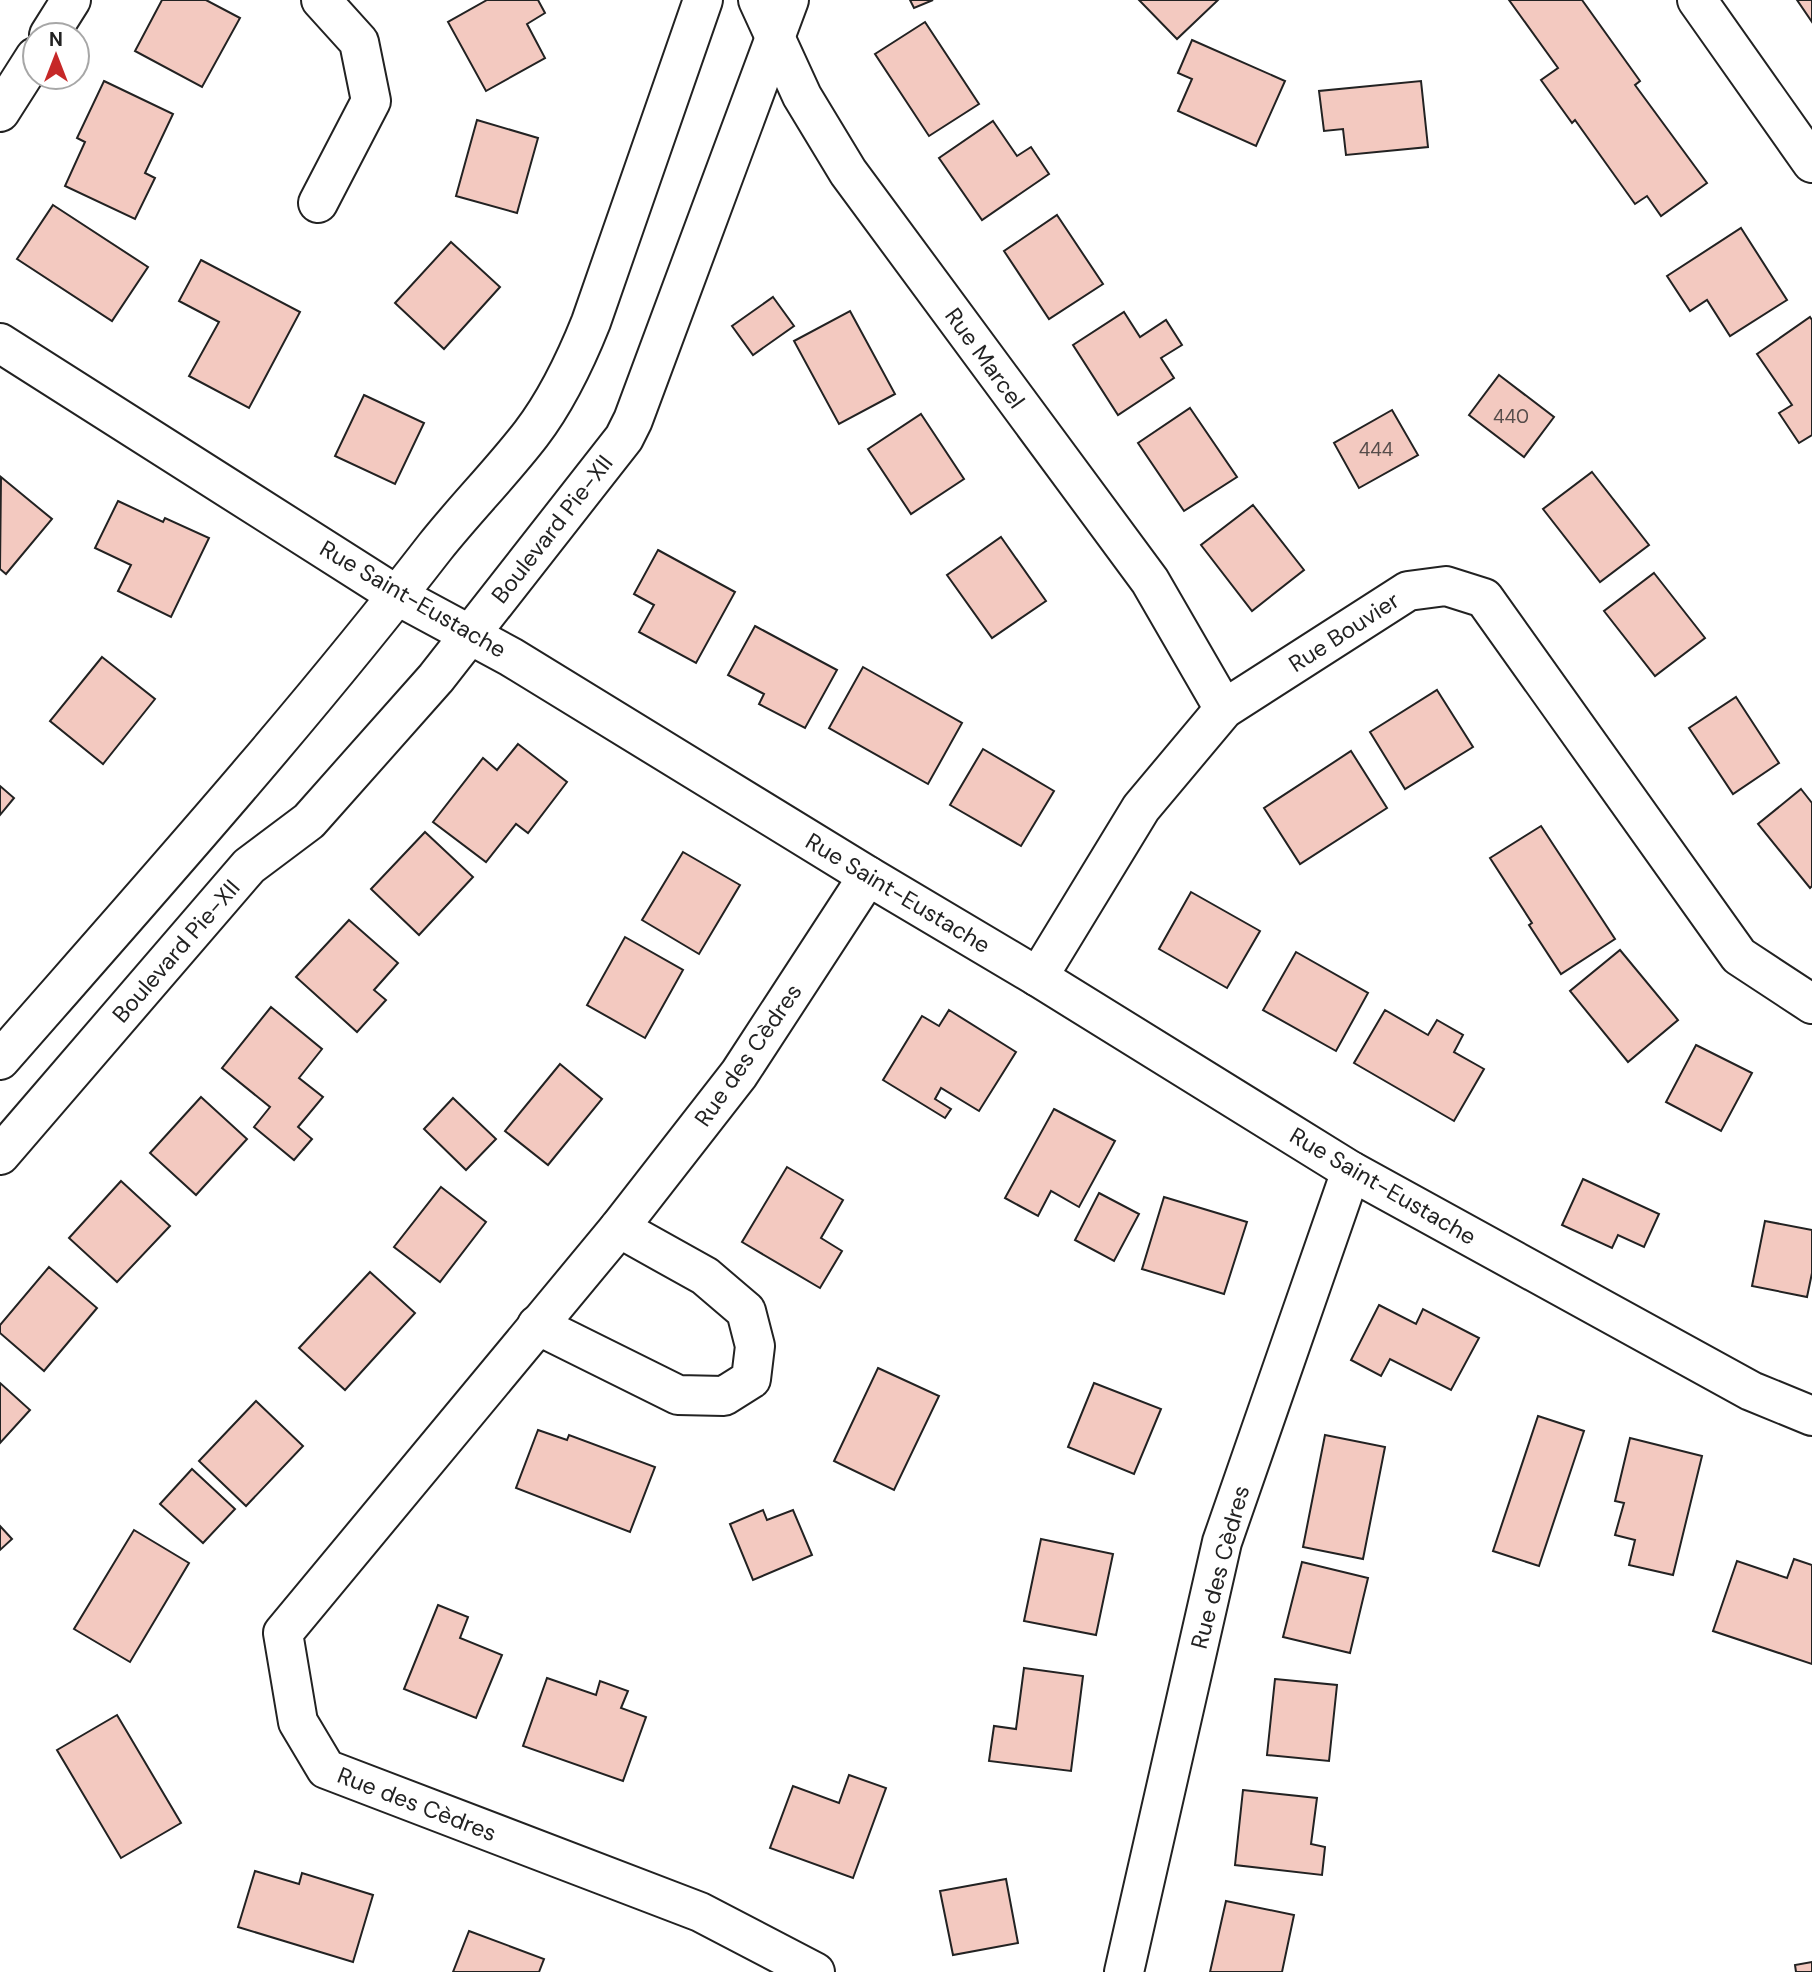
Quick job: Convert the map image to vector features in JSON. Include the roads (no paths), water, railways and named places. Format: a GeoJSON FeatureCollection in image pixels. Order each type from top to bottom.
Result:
{"type":"FeatureCollection","features":[{"type":"Feature","properties":{"kind":"street"},"geometry":{"type":"LineString","coordinates":[[58,21],[71,0]]}},
{"type":"Feature","properties":{"kind":"street"},"geometry":{"type":"LineString","coordinates":[[318,203],[371,101],[359,42],[321,0]]}},
{"type":"Feature","properties":{"kind":"street"},"geometry":{"type":"LineString","coordinates":[[0,1060],[296,720],[436,546],[531,434],[550,407],[573,366],[591,322],[703,0]]}},
{"type":"Feature","properties":{"kind":"street","name":"Rue Marcel"},"geometry":{"type":"LineString","coordinates":[[758,0],[802,96],[848,172],[1150,581],[1224,709]]}},
{"type":"Feature","properties":{"kind":"street","name":"Boulevard Pie-XII"},"geometry":{"type":"LineString","coordinates":[[0,1155],[248,866],[309,821],[436,678],[594,478],[629,429],[789,0]]}},
{"type":"Feature","properties":{"kind":"street"},"geometry":{"type":"LineString","coordinates":[[1697,0],[1812,163]]}},
{"type":"Feature","properties":{"kind":"street"},"geometry":{"type":"LineString","coordinates":[[0,112],[21,79]]}},
{"type":"Feature","properties":{"kind":"street","name":"Rue Saint-Eustache"},"geometry":{"type":"LineString","coordinates":[[0,343],[398,596],[523,664],[1351,1171],[1751,1391],[1812,1416]]}},
{"type":"Feature","properties":{"kind":"street","name":"Rue Bouvier"},"geometry":{"type":"LineString","coordinates":[[1038,977],[1141,808],[1224,709],[1408,592],[1446,586],[1484,598],[1739,956],[1812,1004]]}},
{"type":"Feature","properties":{"kind":"street","name":"Rue des Cèdres"},"geometry":{"type":"LineString","coordinates":[[815,1972],[701,1912],[326,1769],[298,1722],[283,1633],[619,1228],[739,1074],[867,876]]}},
{"type":"Feature","properties":{"kind":"street","name":"Rue des Cèdres"},"geometry":{"type":"LineString","coordinates":[[1124,1972],[1222,1542],[1351,1171]]}},
{"type":"Feature","properties":{"kind":"street"},"geometry":{"type":"LineString","coordinates":[[537,1325],[678,1395],[724,1396],[751,1379],[755,1346],[746,1311],[705,1276],[619,1228]]}}]}
